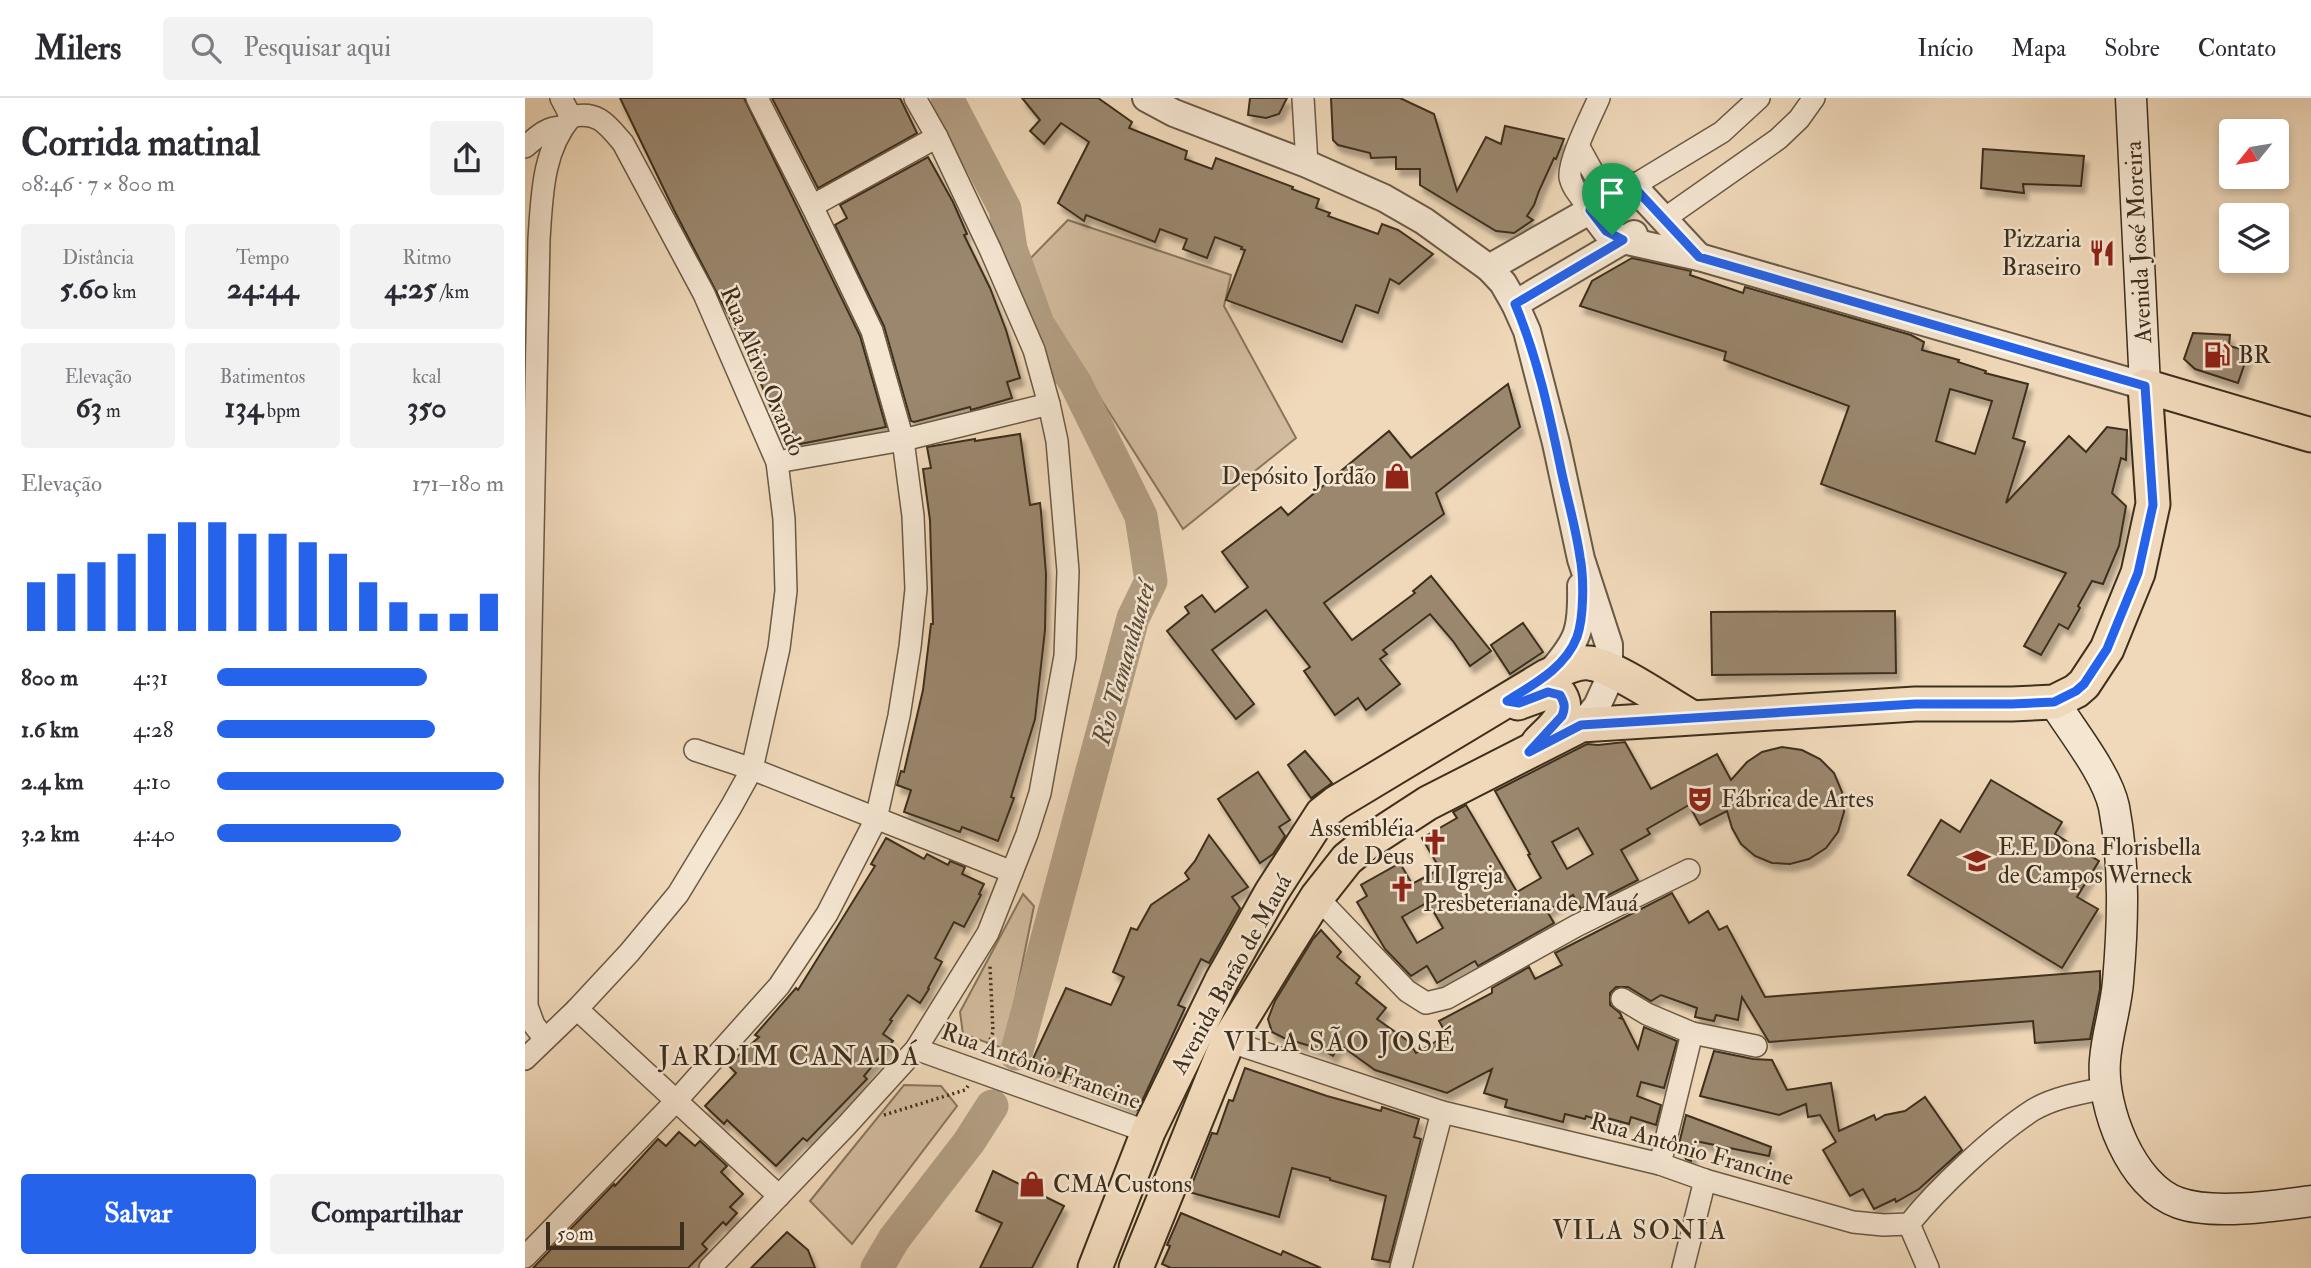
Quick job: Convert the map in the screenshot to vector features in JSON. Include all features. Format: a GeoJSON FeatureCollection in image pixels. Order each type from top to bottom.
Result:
{"type":"FeatureCollection","features":[{"type":"Feature","properties":{"kind":"main road","name":"Avenida José Moreira"},"geometry":{"type":"LineString","coordinates":[[2131,98],[2145,386]]}},
{"type":"Feature","properties":{"kind":"main road"},"geometry":{"type":"LineString","coordinates":[[1581,725],[1902,705],[2054,702],[2084,684],[2107,649],[2138,573],[2153,505],[2145,386],[2311,435]]}},
{"type":"Feature","properties":{"kind":"main road"},"geometry":{"type":"LineString","coordinates":[[1547,676],[1579,663],[1590,663],[1609,670],[1691,717]]}},
{"type":"Feature","properties":{"kind":"main road","name":"Avenida Barão de Mauá"},"geometry":{"type":"LineString","coordinates":[[1095,1268],[1148,1132],[1222,980],[1271,893],[1322,814],[1547,676]]}},
{"type":"Feature","properties":{"kind":"main road"},"geometry":{"type":"LineString","coordinates":[[1507,701],[1519,703],[1548,692],[1560,695],[1564,701],[1562,716],[1529,752]]}},
{"type":"Feature","properties":{"kind":"main road"},"geometry":{"type":"LineString","coordinates":[[2054,702],[2105,782],[2113,804],[2119,844],[2123,895],[2118,984],[2105,1061],[2106,1088],[2118,1133],[2132,1160],[2152,1187],[2165,1197],[2180,1203],[2197,1207],[2269,1207],[2311,1201]]}},
{"type":"Feature","properties":{"kind":"main road","name":"Avenida Barão de Mauá"},"geometry":{"type":"LineString","coordinates":[[1136,1268],[1228,1041],[1317,897],[1347,859],[1428,803],[1581,725]]}},
{"type":"Feature","properties":{"kind":"street"},"geometry":{"type":"LineString","coordinates":[[545,1039],[534,1025],[527,1006],[531,340],[543,185],[553,144],[566,122],[561,98]]}},
{"type":"Feature","properties":{"kind":"street"},"geometry":{"type":"LineString","coordinates":[[525,1257],[676,1101],[779,986],[827,914],[876,819],[899,716],[916,589],[913,516],[903,440],[872,331],[757,98]]}},
{"type":"Feature","properties":{"kind":"street"},"geometry":{"type":"LineString","coordinates":[[710,1268],[916,1049],[988,933],[1040,793],[1065,656],[1068,570],[1057,441],[1049,404],[1034,350],[990,249],[937,137],[915,98]]}},
{"type":"Feature","properties":{"kind":"street","name":"Avenida Barão de Mauá"},"geometry":{"type":"LineString","coordinates":[[1146,98],[1174,113],[1307,164],[1384,198],[1412,214],[1489,268],[1503,283],[1527,331],[1556,443],[1581,559],[1609,645],[1607,684],[1597,706],[1581,725]]}},
{"type":"Feature","properties":{"kind":"street"},"geometry":{"type":"LineString","coordinates":[[1303,98],[1307,164]]}},
{"type":"Feature","properties":{"kind":"street"},"geometry":{"type":"LineString","coordinates":[[1599,98],[1570,176],[1575,187],[1612,198],[1664,219],[1699,257]]}},
{"type":"Feature","properties":{"kind":"street"},"geometry":{"type":"LineString","coordinates":[[1489,268],[1722,132],[1759,98]]}},
{"type":"Feature","properties":{"kind":"street"},"geometry":{"type":"LineString","coordinates":[[1515,304],[1664,219],[1778,139],[1799,119],[1814,98]]}},
{"type":"Feature","properties":{"kind":"street","name":"Rua Altivo Ovando"},"geometry":{"type":"LineString","coordinates":[[525,1059],[577,1009],[629,953],[678,894],[731,807],[752,769],[779,648],[786,591],[784,519],[777,462],[704,295],[623,144],[611,128],[585,114],[566,122]]}},
{"type":"Feature","properties":{"kind":"street"},"geometry":{"type":"LineString","coordinates":[[525,147],[543,132],[566,122]]}},
{"type":"Feature","properties":{"kind":"street"},"geometry":{"type":"LineString","coordinates":[[812,206],[937,137]]}},
{"type":"Feature","properties":{"kind":"street"},"geometry":{"type":"LineString","coordinates":[[1612,198],[1606,231],[1623,240],[1699,257],[2145,386]]}},
{"type":"Feature","properties":{"kind":"street"},"geometry":{"type":"LineString","coordinates":[[777,462],[903,440],[1049,404]]}},
{"type":"Feature","properties":{"kind":"street","name":"Avenida Barão de Mauá"},"geometry":{"type":"LineString","coordinates":[[1547,676],[1570,650],[1578,635],[1582,614],[1581,559]]}},
{"type":"Feature","properties":{"kind":"street"},"geometry":{"type":"LineString","coordinates":[[695,750],[752,769],[1012,872]]}},
{"type":"Feature","properties":{"kind":"street"},"geometry":{"type":"LineString","coordinates":[[1317,897],[1407,991],[1426,1003],[1447,998],[1576,926],[1689,870]]}},
{"type":"Feature","properties":{"kind":"street"},"geometry":{"type":"LineString","coordinates":[[1622,999],[1647,1014],[1692,1033],[1756,1046]]}},
{"type":"Feature","properties":{"kind":"street"},"geometry":{"type":"LineString","coordinates":[[577,1009],[779,1196]]}},
{"type":"Feature","properties":{"kind":"street"},"geometry":{"type":"LineString","coordinates":[[1660,1164],[1692,1033]]}},
{"type":"Feature","properties":{"kind":"street","name":"Rua Antônio Francine"},"geometry":{"type":"LineString","coordinates":[[1228,1041],[1442,1112],[1660,1164],[1705,1180],[1853,1222],[1909,1224]]}},
{"type":"Feature","properties":{"kind":"street","name":"Rua Antônio Francine"},"geometry":{"type":"LineString","coordinates":[[916,1049],[1148,1132]]}},
{"type":"Feature","properties":{"kind":"street"},"geometry":{"type":"LineString","coordinates":[[1928,1268],[1909,1224],[1925,1204],[2034,1110],[2056,1100],[2106,1088]]}},
{"type":"Feature","properties":{"kind":"street"},"geometry":{"type":"LineString","coordinates":[[1401,1268],[1442,1112]]}},
{"type":"Feature","properties":{"kind":"street"},"geometry":{"type":"LineString","coordinates":[[1683,1268],[1705,1180]]}},
{"type":"Feature","properties":{"kind":"path"},"geometry":{"type":"LineString","coordinates":[[847,1125],[965,1090],[978,1071],[993,1031],[988,933]]}},
{"type":"Feature","properties":{"kind":"shaded area"},"geometry":{"type":"Polygon","coordinates":[[[1068,220],[1231,275],[1224,306],[1296,438],[1183,529],[1019,270],[1068,220]]]}},
{"type":"Feature","properties":{"kind":"shaded area"},"geometry":{"type":"Polygon","coordinates":[[[1023,894],[1034,906],[1005,1049],[963,1034],[960,1012],[1023,894]]]}},
{"type":"Feature","properties":{"kind":"shaded area"},"geometry":{"type":"Polygon","coordinates":[[[904,1085],[941,1086],[957,1106],[852,1244],[810,1201],[904,1085]]]}},
{"type":"Feature","properties":{"kind":"building"},"geometry":{"type":"Polygon","coordinates":[[[620,98],[744,98],[860,336],[886,427],[795,445],[792,431],[780,435],[750,357],[620,98]]]}},
{"type":"Feature","properties":{"kind":"building"},"geometry":{"type":"Polygon","coordinates":[[[772,98],[900,98],[917,133],[818,188],[772,98]]]}},
{"type":"Feature","properties":{"kind":"building"},"geometry":{"type":"Polygon","coordinates":[[[1022,98],[1098,98],[1132,122],[1129,128],[1187,151],[1185,159],[1212,169],[1216,158],[1293,187],[1292,189],[1319,199],[1316,208],[1330,213],[1328,216],[1378,234],[1382,224],[1398,230],[1433,254],[1399,284],[1390,279],[1378,313],[1356,305],[1342,342],[1226,300],[1245,250],[1241,249],[1242,247],[1215,237],[1207,258],[1183,249],[1187,239],[1160,229],[1155,242],[1086,215],[1084,221],[1058,203],[1089,142],[1061,123],[1044,144],[1030,131],[1040,120],[1022,98]]]}},
{"type":"Feature","properties":{"kind":"building"},"geometry":{"type":"Polygon","coordinates":[[[1250,98],[1287,98],[1279,114],[1266,118],[1248,115],[1250,98]]]}},
{"type":"Feature","properties":{"kind":"building"},"geometry":{"type":"Polygon","coordinates":[[[1331,98],[1400,98],[1434,114],[1457,191],[1486,137],[1501,144],[1505,126],[1564,139],[1527,216],[1533,220],[1514,233],[1496,231],[1420,185],[1420,169],[1396,169],[1396,157],[1371,158],[1370,153],[1338,145],[1333,140],[1331,98]]]}},
{"type":"Feature","properties":{"kind":"building"},"geometry":{"type":"Polygon","coordinates":[[[1983,149],[2084,156],[2081,186],[2023,184],[2024,193],[1981,188],[1983,149]]]}},
{"type":"Feature","properties":{"kind":"building"},"geometry":{"type":"Polygon","coordinates":[[[928,157],[953,202],[967,234],[964,235],[990,288],[1020,378],[1007,382],[1012,398],[914,422],[911,421],[884,326],[835,225],[847,218],[840,205],[928,157]]]}},
{"type":"Feature","properties":{"kind":"building"},"geometry":{"type":"Polygon","coordinates":[[[1632,258],[1691,271],[1690,275],[1743,293],[1745,287],[1911,335],[1924,342],[1922,350],[1959,360],[1958,362],[1986,371],[1985,373],[2028,384],[2013,438],[2025,442],[2006,503],[2069,436],[2086,452],[2107,427],[2127,430],[2126,460],[2121,458],[2112,493],[2126,506],[2119,546],[2103,584],[2092,581],[2068,629],[2059,624],[2041,655],[2024,646],[2066,573],[1821,484],[1849,406],[1724,360],[1726,352],[1580,306],[1592,281],[1632,258]],[[1950,389],[1936,441],[1975,454],[1992,401],[1950,389]]]}},
{"type":"Feature","properties":{"kind":"building","name":"BR"},"geometry":{"type":"Polygon","coordinates":[[[2193,333],[2230,335],[2229,346],[2249,351],[2238,383],[2195,369],[2184,359],[2193,333]]]}},
{"type":"Feature","properties":{"kind":"building"},"geometry":{"type":"Polygon","coordinates":[[[1508,384],[1520,427],[1436,493],[1444,514],[1324,603],[1352,640],[1415,593],[1413,591],[1431,576],[1491,651],[1470,666],[1430,614],[1383,650],[1387,654],[1380,659],[1400,684],[1366,710],[1358,698],[1335,715],[1304,671],[1310,667],[1266,610],[1212,650],[1254,704],[1236,719],[1167,631],[1189,613],[1185,607],[1202,595],[1215,612],[1248,587],[1222,552],[1281,507],[1288,515],[1389,431],[1411,458],[1508,384]]]}},
{"type":"Feature","properties":{"kind":"building"},"geometry":{"type":"Polygon","coordinates":[[[1020,434],[1030,505],[1040,503],[1046,574],[1045,630],[1035,719],[1011,797],[1014,798],[998,841],[962,827],[960,832],[904,812],[911,790],[897,785],[901,771],[904,772],[923,690],[933,624],[930,520],[923,469],[931,468],[927,447],[1020,434]]]}},
{"type":"Feature","properties":{"kind":"building"},"geometry":{"type":"Polygon","coordinates":[[[1895,611],[1896,673],[1712,675],[1711,612],[1895,611]]]}},
{"type":"Feature","properties":{"kind":"building"},"geometry":{"type":"Polygon","coordinates":[[[1523,623],[1543,652],[1510,674],[1491,645],[1523,623]]]}},
{"type":"Feature","properties":{"kind":"building"},"geometry":{"type":"Polygon","coordinates":[[[1625,742],[1651,789],[1717,754],[1731,780],[1747,762],[1762,752],[1782,747],[1802,750],[1820,759],[1834,773],[1842,792],[1844,812],[1838,832],[1826,848],[1809,859],[1790,864],[1772,863],[1755,856],[1741,844],[1727,811],[1700,825],[1689,805],[1647,829],[1650,834],[1621,850],[1638,880],[1581,909],[1573,895],[1547,911],[1554,923],[1478,966],[1475,961],[1437,983],[1427,966],[1411,976],[1385,949],[1357,902],[1367,896],[1361,885],[1400,863],[1412,884],[1440,869],[1422,838],[1457,818],[1453,812],[1466,805],[1517,892],[1541,878],[1495,791],[1587,744],[1625,742]],[[1578,828],[1552,842],[1567,869],[1593,854],[1578,828]],[[1428,902],[1402,917],[1417,943],[1443,928],[1428,902]]]}},
{"type":"Feature","properties":{"kind":"building"},"geometry":{"type":"Polygon","coordinates":[[[1305,751],[1332,783],[1311,798],[1288,765],[1305,751]]]}},
{"type":"Feature","properties":{"kind":"building"},"geometry":{"type":"Polygon","coordinates":[[[1258,772],[1290,820],[1279,827],[1285,836],[1273,854],[1260,863],[1218,799],[1258,772]]]}},
{"type":"Feature","properties":{"kind":"building"},"geometry":{"type":"Polygon","coordinates":[[[1991,780],[2062,822],[2055,834],[2099,861],[2077,897],[2098,909],[2062,968],[1908,875],[1941,820],[1960,832],[1991,780]]]}},
{"type":"Feature","properties":{"kind":"building"},"geometry":{"type":"Polygon","coordinates":[[[1209,835],[1248,887],[1232,897],[1240,908],[1209,963],[1201,959],[1178,1005],[1185,1008],[1138,1110],[1057,1072],[1056,1074],[1031,1063],[1066,988],[1111,1005],[1124,977],[1113,972],[1131,928],[1137,930],[1151,905],[1189,879],[1185,873],[1209,835]]]}},
{"type":"Feature","properties":{"kind":"building"},"geometry":{"type":"Polygon","coordinates":[[[886,838],[924,859],[927,854],[948,865],[950,861],[965,867],[962,874],[984,884],[979,894],[981,895],[964,927],[954,922],[935,958],[942,962],[920,1003],[908,995],[890,1020],[892,1021],[883,1034],[893,1041],[864,1076],[867,1079],[807,1141],[803,1138],[776,1166],[727,1120],[724,1124],[705,1106],[736,1073],[728,1065],[759,1037],[755,1035],[796,988],[798,990],[875,866],[871,864],[886,838]]]}},
{"type":"Feature","properties":{"kind":"building"},"geometry":{"type":"Polygon","coordinates":[[[1672,893],[1689,923],[1708,911],[1719,930],[1727,926],[1765,997],[2100,971],[2100,989],[2090,1039],[2035,1043],[2033,1021],[1769,1042],[1742,997],[1738,1020],[1716,1015],[1714,1021],[1695,1017],[1697,1008],[1661,995],[1651,1001],[1628,987],[1616,987],[1610,993],[1610,1005],[1620,1013],[1620,1018],[1638,1049],[1644,1027],[1677,1041],[1664,1088],[1641,1082],[1637,1096],[1661,1105],[1656,1125],[1631,1117],[1629,1124],[1607,1118],[1605,1122],[1586,1116],[1585,1119],[1565,1114],[1563,1122],[1505,1107],[1507,1100],[1484,1093],[1492,1069],[1447,1093],[1375,1070],[1340,1045],[1333,1056],[1272,1032],[1268,1019],[1275,1001],[1321,930],[1341,952],[1337,957],[1360,977],[1356,983],[1386,1008],[1377,1019],[1408,1041],[1416,1053],[1447,1035],[1439,1021],[1492,993],[1492,988],[1529,967],[1535,979],[1562,965],[1555,953],[1672,893]]]}},
{"type":"Feature","properties":{"kind":"building"},"geometry":{"type":"Polygon","coordinates":[[[1714,1051],[1772,1060],[1787,1090],[1831,1083],[1839,1131],[1874,1115],[1876,1120],[1885,1115],[1905,1111],[1925,1097],[1962,1150],[1919,1189],[1896,1202],[1895,1199],[1874,1209],[1863,1189],[1850,1196],[1823,1150],[1836,1142],[1820,1115],[1808,1117],[1806,1104],[1779,1115],[1700,1096],[1714,1051]]]}},
{"type":"Feature","properties":{"kind":"building"},"geometry":{"type":"Polygon","coordinates":[[[1245,1068],[1327,1096],[1381,1111],[1382,1107],[1419,1119],[1414,1137],[1421,1139],[1389,1262],[1372,1259],[1386,1196],[1292,1168],[1279,1217],[1189,1192],[1212,1133],[1217,1134],[1229,1100],[1233,1101],[1245,1068]]]}},
{"type":"Feature","properties":{"kind":"building"},"geometry":{"type":"Polygon","coordinates":[[[1686,1115],[1771,1147],[1769,1156],[1695,1141],[1691,1161],[1686,1159],[1679,1144],[1686,1115]]]}},
{"type":"Feature","properties":{"kind":"building"},"geometry":{"type":"Polygon","coordinates":[[[679,1132],[695,1146],[700,1141],[727,1166],[721,1172],[743,1194],[730,1207],[737,1213],[726,1225],[723,1222],[702,1244],[707,1249],[688,1268],[533,1268],[658,1139],[666,1146],[679,1132]]]}},
{"type":"Feature","properties":{"kind":"building"},"geometry":{"type":"Polygon","coordinates":[[[993,1171],[1064,1206],[1032,1268],[980,1268],[1002,1223],[976,1211],[993,1171]]]}},
{"type":"Feature","properties":{"kind":"building"},"geometry":{"type":"Polygon","coordinates":[[[1181,1213],[1281,1255],[1283,1251],[1321,1268],[1171,1268],[1162,1264],[1181,1213]]]}},
{"type":"Feature","properties":{"kind":"building"},"geometry":{"type":"Polygon","coordinates":[[[787,1232],[808,1250],[815,1268],[751,1268],[787,1232]]]}},
{"type":"Feature","properties":{"kind":"waterway","name":"Rio Tamanduateí"},"geometry":{"type":"LineString","coordinates":[[947,98],[1005,209],[1011,249],[1038,324],[1076,384],[1141,516],[1151,581],[1133,618],[1016,1054]]}},
{"type":"Feature","properties":{"kind":"waterway","name":"Rio Tamanduateí"},"geometry":{"type":"LineString","coordinates":[[877,1268],[894,1239],[969,1142],[992,1106]]}},
{"type":"Feature","properties":{"kind":"place","name":"Pizzaria Braseiro"},"geometry":{"type":"Point","coordinates":[2102,253]}},
{"type":"Feature","properties":{"kind":"place","name":"BR"},"geometry":{"type":"Point","coordinates":[2217,355]}},
{"type":"Feature","properties":{"kind":"place","name":"Depósito Jordão"},"geometry":{"type":"Point","coordinates":[1397,476]}},
{"type":"Feature","properties":{"kind":"place","name":"Fábrica de Artes"},"geometry":{"type":"Point","coordinates":[1700,799]}},
{"type":"Feature","properties":{"kind":"place","name":"Assembléia de Deus"},"geometry":{"type":"Point","coordinates":[1435,842]}},
{"type":"Feature","properties":{"kind":"place","name":"E.E Dona Florisbella de Campos Werneck"},"geometry":{"type":"Point","coordinates":[1977,861]}},
{"type":"Feature","properties":{"kind":"place","name":"II Igreja Presbeteriana de Mauá"},"geometry":{"type":"Point","coordinates":[1402,889]}},
{"type":"Feature","properties":{"kind":"place","name":"CMA Custons"},"geometry":{"type":"Point","coordinates":[1032,1184]}},
{"type":"Feature","properties":{"kind":"district","name":"VILA SÃO JOSÉ"},"geometry":{"type":"Point","coordinates":[1340,1041]}},
{"type":"Feature","properties":{"kind":"district","name":"JARDIM CANADÁ"},"geometry":{"type":"Point","coordinates":[790,1055]}},
{"type":"Feature","properties":{"kind":"district","name":"VILA SONIA"},"geometry":{"type":"Point","coordinates":[1640,1230]}},
{"type":"Feature","properties":{"kind":"route"},"geometry":{"type":"LineString","coordinates":[[1633,186],[1699,257],[2145,386],[2153,505],[2138,573],[2107,649],[2084,684],[2054,702],[1915,704],[1581,725],[1529,752],[1562,716],[1564,701],[1560,695],[1548,692],[1519,703],[1507,701],[1547,676],[1570,650],[1578,635],[1582,614],[1581,559],[1556,443],[1527,331],[1515,304],[1623,240],[1612,235],[1603,228],[1590,210],[1633,186]]}}]}
